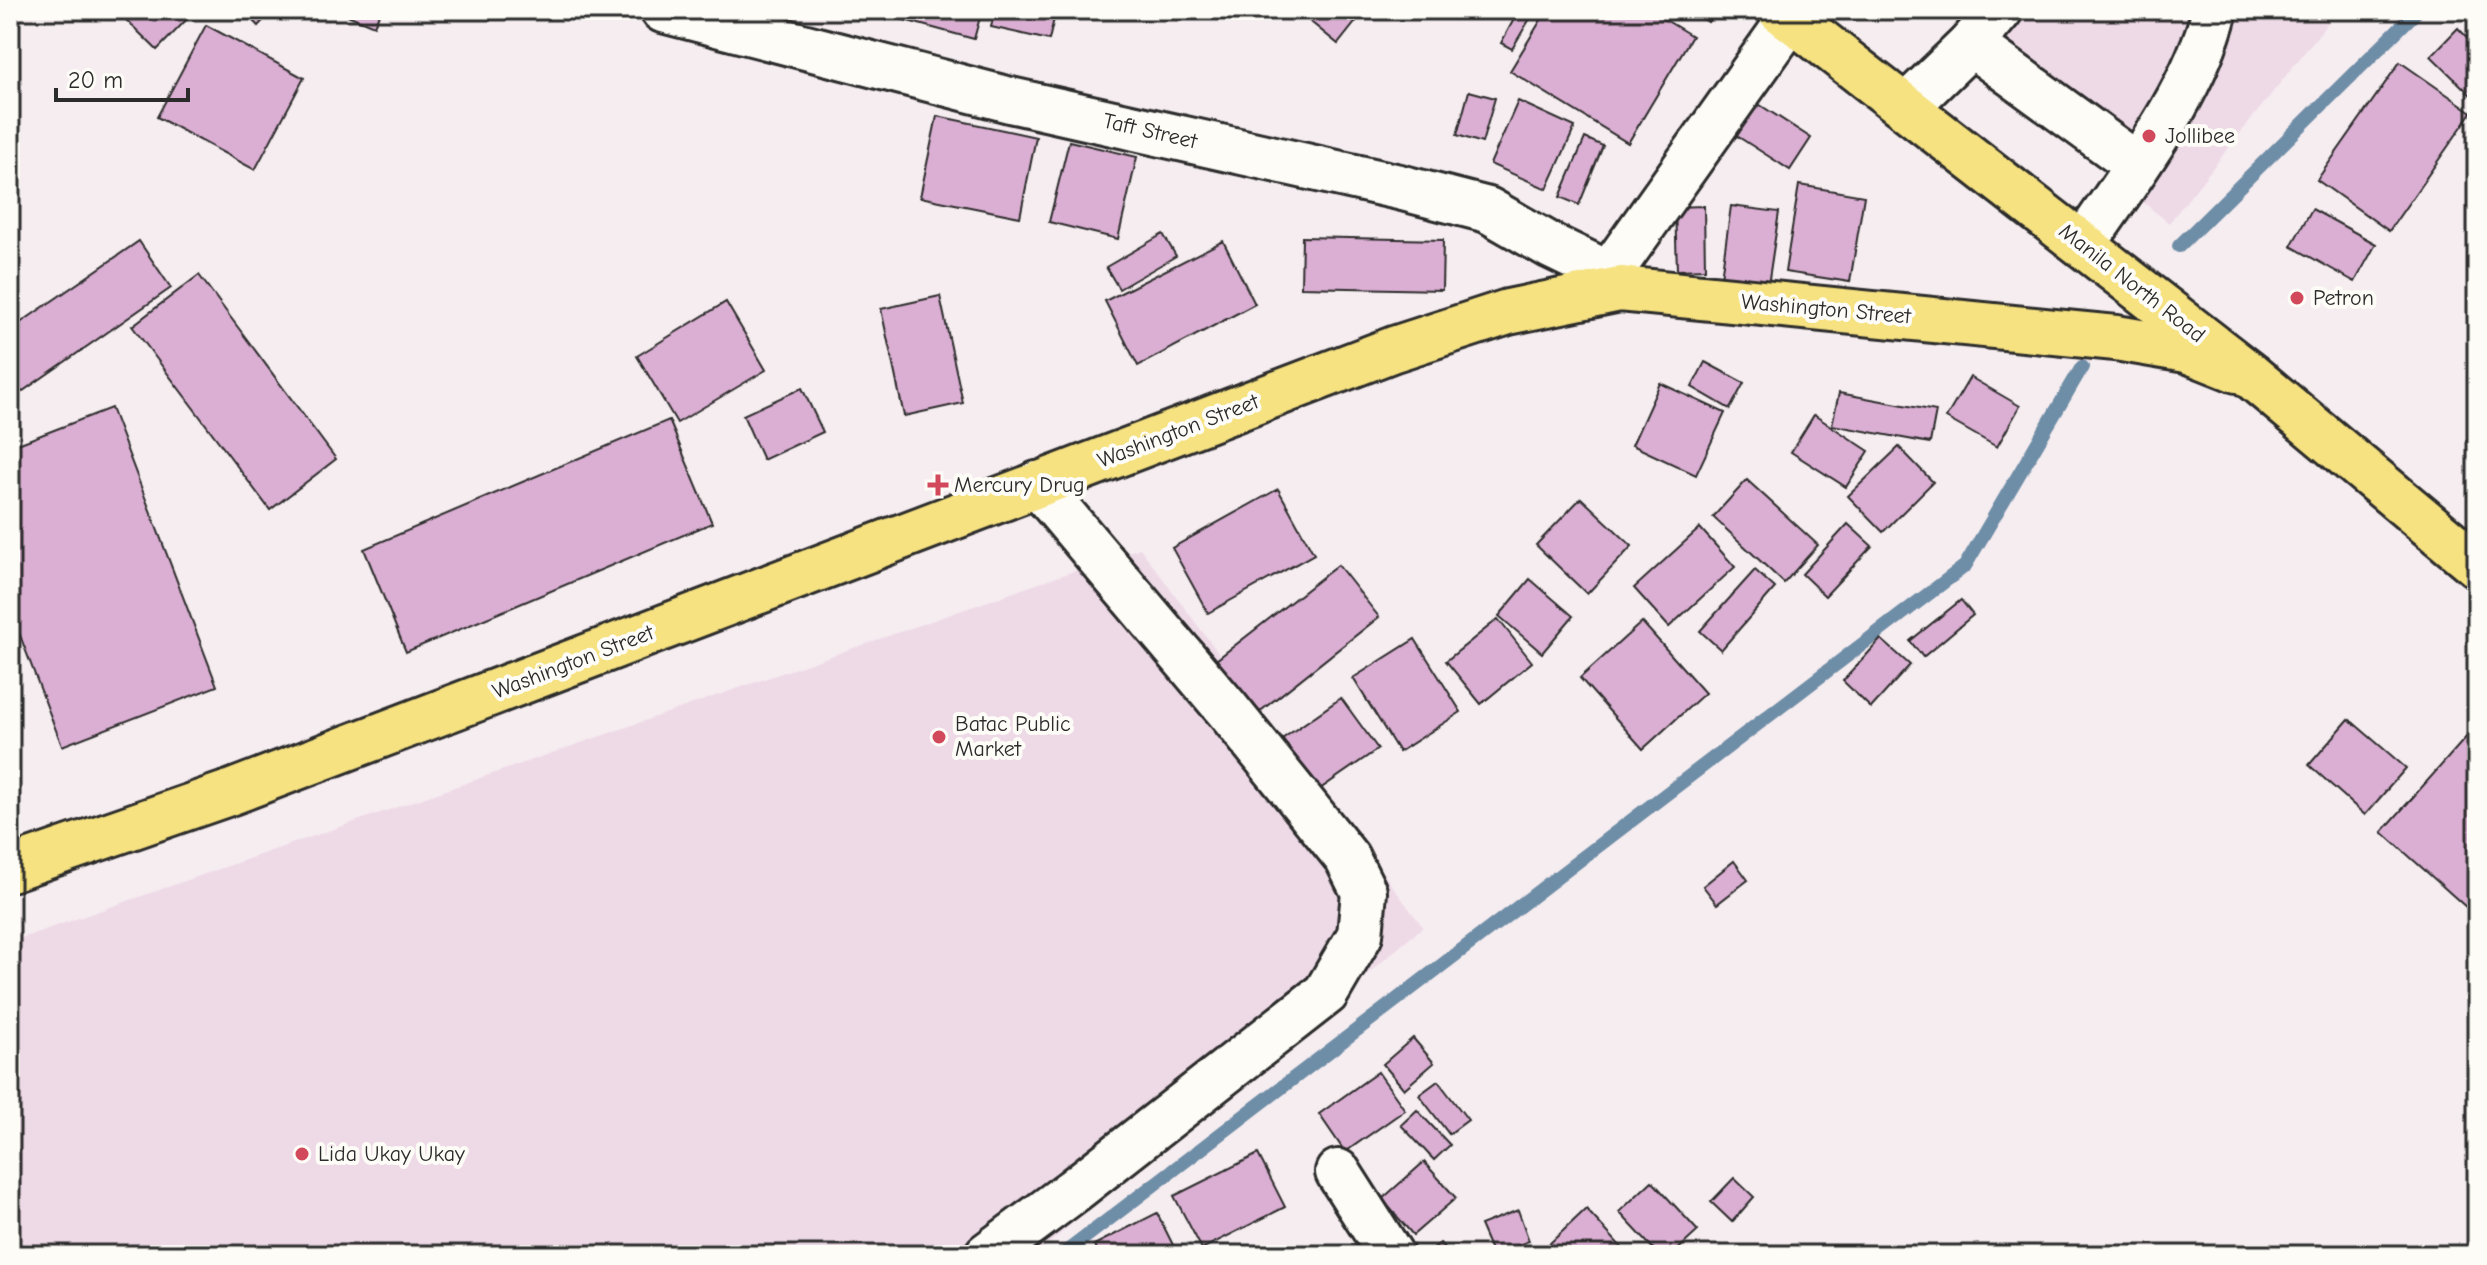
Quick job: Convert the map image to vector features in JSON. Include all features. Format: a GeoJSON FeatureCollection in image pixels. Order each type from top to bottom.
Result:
{"type":"FeatureCollection","features":[{"type":"Feature","properties":{"kind":"main road","name":"Manila North Road"},"geometry":{"type":"LineString","coordinates":[[1786,14],[2250,375],[2477,565]]}},
{"type":"Feature","properties":{"kind":"main road","name":"Washington Street"},"geometry":{"type":"LineString","coordinates":[[10,869],[247,786],[1394,349],[1614,282],[2116,338],[2187,350],[2250,375]]}},
{"type":"Feature","properties":{"kind":"street","name":"Taft Street"},"geometry":{"type":"LineString","coordinates":[[663,10],[1010,100],[1383,183],[1488,210],[1614,282]]}},
{"type":"Feature","properties":{"kind":"street"},"geometry":{"type":"LineString","coordinates":[[1907,106],[1971,44],[2000,10]]}},
{"type":"Feature","properties":{"kind":"street"},"geometry":{"type":"LineString","coordinates":[[2083,245],[2161,130],[2206,44],[2215,10]]}},
{"type":"Feature","properties":{"kind":"street"},"geometry":{"type":"LineString","coordinates":[[1614,282],[1786,14]]}},
{"type":"Feature","properties":{"kind":"street"},"geometry":{"type":"LineString","coordinates":[[1971,44],[2137,165]]}},
{"type":"Feature","properties":{"kind":"street"},"geometry":{"type":"LineString","coordinates":[[987,1255],[1326,993],[1360,935],[1364,892],[1347,858],[1327,833],[1037,484]]}},
{"type":"Feature","properties":{"kind":"street"},"geometry":{"type":"LineString","coordinates":[[1338,1172],[1391,1255]]}},
{"type":"Feature","properties":{"kind":"shaded area","name":"Jollibee"},"geometry":{"type":"Polygon","coordinates":[[[1984,10],[2338,10],[2169,223],[1953,49],[1984,10]]]}},
{"type":"Feature","properties":{"kind":"shaded area","name":"Batac Public Market"},"geometry":{"type":"Polygon","coordinates":[[[1140,548],[1423,927],[1035,1255],[10,1255],[10,942],[1140,548]]]}},
{"type":"Feature","properties":{"kind":"building"},"geometry":{"type":"Polygon","coordinates":[[[116,10],[196,10],[157,50],[116,10]]]}},
{"type":"Feature","properties":{"kind":"building"},"geometry":{"type":"Polygon","coordinates":[[[242,10],[273,10],[258,26],[242,10]]]}},
{"type":"Feature","properties":{"kind":"building"},"geometry":{"type":"Polygon","coordinates":[[[335,10],[381,10],[374,26],[335,10]]]}},
{"type":"Feature","properties":{"kind":"building"},"geometry":{"type":"Polygon","coordinates":[[[895,10],[982,10],[974,39],[893,17],[895,10]]]}},
{"type":"Feature","properties":{"kind":"building"},"geometry":{"type":"Polygon","coordinates":[[[995,10],[1056,10],[1049,40],[991,27],[995,10]]]}},
{"type":"Feature","properties":{"kind":"building"},"geometry":{"type":"Polygon","coordinates":[[[1296,10],[1365,10],[1338,44],[1296,10]]]}},
{"type":"Feature","properties":{"kind":"building"},"geometry":{"type":"Polygon","coordinates":[[[1388,10],[1404,10],[1397,18],[1388,10]]]}},
{"type":"Feature","properties":{"kind":"building"},"geometry":{"type":"Polygon","coordinates":[[[1519,10],[1535,10],[1512,49],[1501,43],[1519,10]]]}},
{"type":"Feature","properties":{"kind":"building"},"geometry":{"type":"Polygon","coordinates":[[[1547,10],[1649,10],[1692,36],[1628,143],[1510,71],[1547,10]]]}},
{"type":"Feature","properties":{"kind":"building"},"geometry":{"type":"Polygon","coordinates":[[[1691,10],[1717,10],[1708,22],[1691,10]]]}},
{"type":"Feature","properties":{"kind":"building"},"geometry":{"type":"Polygon","coordinates":[[[206,25],[304,78],[255,170],[157,117],[206,25]]]}},
{"type":"Feature","properties":{"kind":"building"},"geometry":{"type":"Polygon","coordinates":[[[2458,28],[2477,48],[2477,101],[2431,56],[2458,28]]]}},
{"type":"Feature","properties":{"kind":"building"},"geometry":{"type":"Polygon","coordinates":[[[2400,62],[2472,112],[2389,231],[2317,180],[2400,62]]]}},
{"type":"Feature","properties":{"kind":"building"},"geometry":{"type":"Polygon","coordinates":[[[1469,91],[1495,98],[1482,143],[1457,135],[1469,91]]]}},
{"type":"Feature","properties":{"kind":"building"},"geometry":{"type":"Polygon","coordinates":[[[1518,101],[1575,127],[1547,189],[1490,164],[1518,101]]]}},
{"type":"Feature","properties":{"kind":"building"},"geometry":{"type":"Polygon","coordinates":[[[1757,103],[1811,138],[1790,170],[1737,136],[1757,103]]]}},
{"type":"Feature","properties":{"kind":"building"},"geometry":{"type":"Polygon","coordinates":[[[937,116],[1036,137],[1020,217],[920,197],[937,116]]]}},
{"type":"Feature","properties":{"kind":"building"},"geometry":{"type":"Polygon","coordinates":[[[1585,138],[1603,146],[1579,205],[1560,197],[1585,138]]]}},
{"type":"Feature","properties":{"kind":"building"},"geometry":{"type":"Polygon","coordinates":[[[1069,141],[1137,157],[1118,239],[1049,222],[1069,141]]]}},
{"type":"Feature","properties":{"kind":"building"},"geometry":{"type":"Polygon","coordinates":[[[1799,185],[1864,196],[1850,282],[1785,272],[1799,185]]]}},
{"type":"Feature","properties":{"kind":"building"},"geometry":{"type":"Polygon","coordinates":[[[1704,206],[1705,269],[1677,270],[1675,207],[1704,206]]]}},
{"type":"Feature","properties":{"kind":"building"},"geometry":{"type":"Polygon","coordinates":[[[1731,206],[1779,212],[1767,292],[1720,285],[1731,206]]]}},
{"type":"Feature","properties":{"kind":"building"},"geometry":{"type":"Polygon","coordinates":[[[2312,209],[2376,244],[2355,282],[2291,246],[2312,209]]]}},
{"type":"Feature","properties":{"kind":"building"},"geometry":{"type":"Polygon","coordinates":[[[1163,234],[1176,256],[1119,289],[1106,267],[1163,234]]]}},
{"type":"Feature","properties":{"kind":"building"},"geometry":{"type":"Polygon","coordinates":[[[1302,237],[1443,240],[1442,290],[1301,287],[1302,237]]]}},
{"type":"Feature","properties":{"kind":"building"},"geometry":{"type":"Polygon","coordinates":[[[139,241],[171,288],[10,400],[10,330],[139,241]]]}},
{"type":"Feature","properties":{"kind":"building"},"geometry":{"type":"Polygon","coordinates":[[[1223,241],[1255,304],[1138,366],[1105,301],[1223,241]]]}},
{"type":"Feature","properties":{"kind":"building"},"geometry":{"type":"Polygon","coordinates":[[[199,275],[336,459],[270,510],[132,326],[199,275]]]}},
{"type":"Feature","properties":{"kind":"building"},"geometry":{"type":"Polygon","coordinates":[[[940,296],[963,403],[904,416],[881,309],[940,296]]]}},
{"type":"Feature","properties":{"kind":"building"},"geometry":{"type":"Polygon","coordinates":[[[726,302],[766,370],[677,423],[637,356],[726,302]]]}},
{"type":"Feature","properties":{"kind":"building"},"geometry":{"type":"Polygon","coordinates":[[[1705,362],[1744,383],[1730,409],[1692,387],[1705,362]]]}},
{"type":"Feature","properties":{"kind":"building"},"geometry":{"type":"Polygon","coordinates":[[[1970,377],[2020,406],[1997,447],[1946,418],[1970,377]]]}},
{"type":"Feature","properties":{"kind":"building"},"geometry":{"type":"Polygon","coordinates":[[[1660,383],[1725,413],[1696,475],[1632,445],[1660,383]]]}},
{"type":"Feature","properties":{"kind":"building"},"geometry":{"type":"Polygon","coordinates":[[[802,388],[823,432],[763,460],[743,415],[802,388]]]}},
{"type":"Feature","properties":{"kind":"building"},"geometry":{"type":"Polygon","coordinates":[[[1839,393],[1936,411],[1930,443],[1832,425],[1839,393]]]}},
{"type":"Feature","properties":{"kind":"building"},"geometry":{"type":"Polygon","coordinates":[[[111,408],[217,686],[62,746],[10,609],[10,447],[111,408]]]}},
{"type":"Feature","properties":{"kind":"building"},"geometry":{"type":"Polygon","coordinates":[[[1814,415],[1869,451],[1846,487],[1791,452],[1814,415]]]}},
{"type":"Feature","properties":{"kind":"building"},"geometry":{"type":"Polygon","coordinates":[[[669,420],[712,523],[406,652],[364,549],[669,420]]]}},
{"type":"Feature","properties":{"kind":"building"},"geometry":{"type":"Polygon","coordinates":[[[1899,447],[1933,482],[1883,532],[1848,496],[1899,447]]]}},
{"type":"Feature","properties":{"kind":"building"},"geometry":{"type":"Polygon","coordinates":[[[1747,480],[1818,545],[1784,583],[1713,517],[1747,480]]]}},
{"type":"Feature","properties":{"kind":"building"},"geometry":{"type":"Polygon","coordinates":[[[1278,489],[1314,554],[1208,613],[1172,548],[1278,489]]]}},
{"type":"Feature","properties":{"kind":"building"},"geometry":{"type":"Polygon","coordinates":[[[1581,498],[1632,546],[1587,594],[1536,545],[1581,498]]]}},
{"type":"Feature","properties":{"kind":"building"},"geometry":{"type":"Polygon","coordinates":[[[1848,524],[1872,546],[1825,596],[1802,574],[1848,524]]]}},
{"type":"Feature","properties":{"kind":"building"},"geometry":{"type":"Polygon","coordinates":[[[1700,528],[1735,567],[1669,627],[1634,588],[1700,528]]]}},
{"type":"Feature","properties":{"kind":"building"},"geometry":{"type":"Polygon","coordinates":[[[1338,565],[1379,617],[1253,717],[1211,664],[1338,565]]]}},
{"type":"Feature","properties":{"kind":"building"},"geometry":{"type":"Polygon","coordinates":[[[1755,570],[1775,588],[1721,650],[1700,631],[1755,570]]]}},
{"type":"Feature","properties":{"kind":"building"},"geometry":{"type":"Polygon","coordinates":[[[1530,579],[1573,616],[1542,653],[1499,616],[1530,579]]]}},
{"type":"Feature","properties":{"kind":"building"},"geometry":{"type":"Polygon","coordinates":[[[1961,600],[1973,615],[1923,657],[1910,641],[1961,600]]]}},
{"type":"Feature","properties":{"kind":"building"},"geometry":{"type":"Polygon","coordinates":[[[1498,619],[1532,662],[1481,704],[1446,661],[1498,619]]]}},
{"type":"Feature","properties":{"kind":"building"},"geometry":{"type":"Polygon","coordinates":[[[1642,622],[1705,693],[1643,749],[1580,678],[1642,622]]]}},
{"type":"Feature","properties":{"kind":"building"},"geometry":{"type":"Polygon","coordinates":[[[1415,639],[1461,712],[1399,752],[1353,678],[1415,639]]]}},
{"type":"Feature","properties":{"kind":"building"},"geometry":{"type":"Polygon","coordinates":[[[1881,639],[1910,665],[1871,708],[1843,681],[1881,639]]]}},
{"type":"Feature","properties":{"kind":"building"},"geometry":{"type":"Polygon","coordinates":[[[1341,698],[1378,749],[1317,791],[1282,739],[1341,698]]]}},
{"type":"Feature","properties":{"kind":"building"},"geometry":{"type":"Polygon","coordinates":[[[2349,719],[2406,768],[2365,815],[2309,765],[2349,719]]]}},
{"type":"Feature","properties":{"kind":"building"},"geometry":{"type":"Polygon","coordinates":[[[2477,725],[2477,917],[2382,832],[2477,725]]]}},
{"type":"Feature","properties":{"kind":"building"},"geometry":{"type":"Polygon","coordinates":[[[1734,861],[1748,880],[1717,904],[1703,886],[1734,861]]]}},
{"type":"Feature","properties":{"kind":"building"},"geometry":{"type":"Polygon","coordinates":[[[1413,1038],[1434,1063],[1404,1089],[1383,1064],[1413,1038]]]}},
{"type":"Feature","properties":{"kind":"building"},"geometry":{"type":"Polygon","coordinates":[[[1378,1072],[1405,1110],[1345,1152],[1319,1114],[1378,1072]]]}},
{"type":"Feature","properties":{"kind":"building"},"geometry":{"type":"Polygon","coordinates":[[[1438,1081],[1468,1120],[1449,1134],[1419,1095],[1438,1081]]]}},
{"type":"Feature","properties":{"kind":"building"},"geometry":{"type":"Polygon","coordinates":[[[1417,1110],[1450,1145],[1434,1160],[1401,1125],[1417,1110]]]}},
{"type":"Feature","properties":{"kind":"building"},"geometry":{"type":"Polygon","coordinates":[[[1258,1154],[1285,1207],[1202,1249],[1174,1196],[1258,1154]]]}},
{"type":"Feature","properties":{"kind":"building"},"geometry":{"type":"Polygon","coordinates":[[[1424,1162],[1456,1198],[1413,1235],[1382,1199],[1424,1162]]]}},
{"type":"Feature","properties":{"kind":"building"},"geometry":{"type":"Polygon","coordinates":[[[1734,1178],[1754,1197],[1732,1222],[1711,1202],[1734,1178]]]}},
{"type":"Feature","properties":{"kind":"building"},"geometry":{"type":"Polygon","coordinates":[[[1652,1181],[1698,1231],[1672,1255],[1659,1255],[1619,1212],[1652,1181]]]}},
{"type":"Feature","properties":{"kind":"building"},"geometry":{"type":"Polygon","coordinates":[[[1586,1209],[1623,1249],[1617,1255],[1554,1255],[1546,1247],[1586,1209]]]}},
{"type":"Feature","properties":{"kind":"building"},"geometry":{"type":"Polygon","coordinates":[[[1518,1210],[1529,1241],[1493,1255],[1480,1225],[1518,1210]]]}},
{"type":"Feature","properties":{"kind":"building"},"geometry":{"type":"Polygon","coordinates":[[[1157,1213],[1178,1255],[1099,1255],[1094,1245],[1157,1213]]]}},
{"type":"Feature","properties":{"kind":"building"},"geometry":{"type":"Polygon","coordinates":[[[1440,1243],[1450,1255],[1424,1255],[1440,1243]]]}},
{"type":"Feature","properties":{"kind":"waterway"},"geometry":{"type":"LineString","coordinates":[[2179,246],[2418,10]]}},
{"type":"Feature","properties":{"kind":"waterway"},"geometry":{"type":"LineString","coordinates":[[1062,1255],[1965,566],[2082,367]]}},
{"type":"Feature","properties":{"kind":"place","name":"Jollibee"},"geometry":{"type":"Point","coordinates":[2149,136]}},
{"type":"Feature","properties":{"kind":"place","name":"Petron"},"geometry":{"type":"Point","coordinates":[2297,298]}},
{"type":"Feature","properties":{"kind":"place","name":"Mercury Drug"},"geometry":{"type":"Point","coordinates":[938,485]}},
{"type":"Feature","properties":{"kind":"place","name":"Batac Public Market"},"geometry":{"type":"Point","coordinates":[939,737]}},
{"type":"Feature","properties":{"kind":"place","name":"Lida Ukay Ukay"},"geometry":{"type":"Point","coordinates":[302,1154]}}]}
